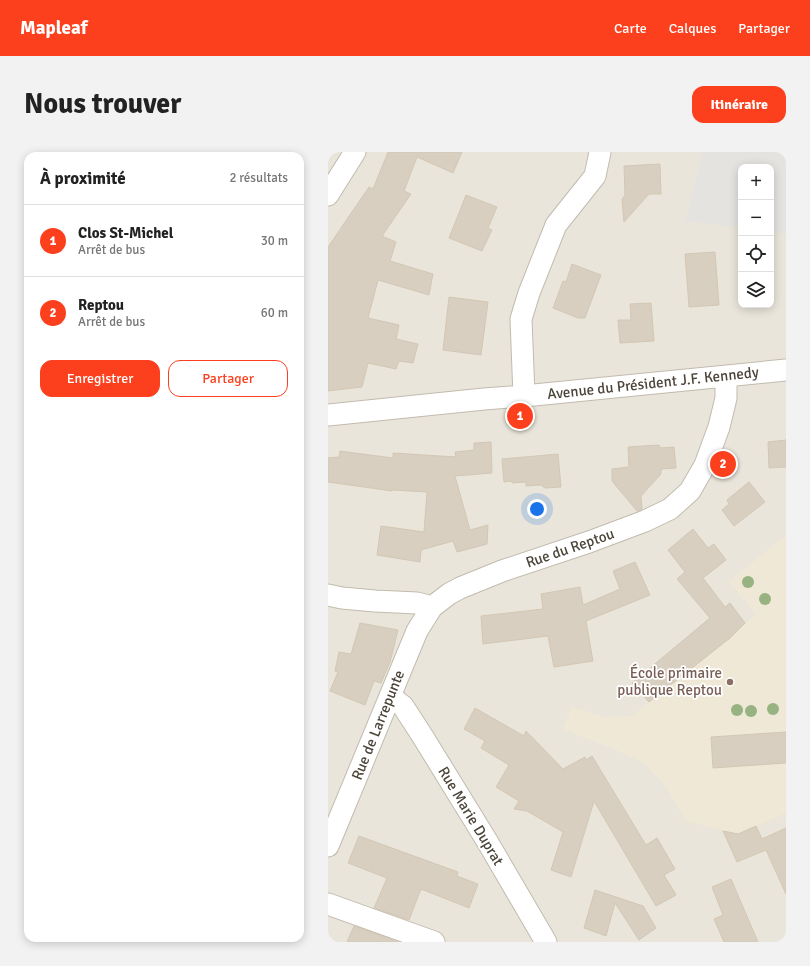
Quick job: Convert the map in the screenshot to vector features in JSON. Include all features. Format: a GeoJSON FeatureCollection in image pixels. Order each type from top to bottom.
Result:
{"type":"FeatureCollection","features":[{"type":"Feature","properties":{"kind":"street"},"geometry":{"type":"LineString","coordinates":[[328,196],[355,152]]}},
{"type":"Feature","properties":{"kind":"street"},"geometry":{"type":"LineString","coordinates":[[524,396],[521,319],[529,293],[556,225],[595,176],[600,152]]}},
{"type":"Feature","properties":{"kind":"street","name":"Avenue du Président J.F. Kennedy"},"geometry":{"type":"LineString","coordinates":[[328,415],[786,370]]}},
{"type":"Feature","properties":{"kind":"street","name":"Rue du Reptou"},"geometry":{"type":"LineString","coordinates":[[432,607],[449,594],[460,588],[502,571],[589,542],[645,521],[670,509],[690,491],[705,465],[726,398],[726,376]]}},
{"type":"Feature","properties":{"kind":"street"},"geometry":{"type":"LineString","coordinates":[[328,595],[342,598],[375,601],[418,603],[432,607]]}},
{"type":"Feature","properties":{"kind":"street","name":"Rue de Larrepunte"},"geometry":{"type":"LineString","coordinates":[[328,846],[417,631],[432,607]]}},
{"type":"Feature","properties":{"kind":"street","name":"Rue Marie Duprat"},"geometry":{"type":"LineString","coordinates":[[390,696],[403,706],[423,737],[487,841],[546,942]]}},
{"type":"Feature","properties":{"kind":"street"},"geometry":{"type":"LineString","coordinates":[[328,904],[434,942]]}},
{"type":"Feature","properties":{"kind":"shaded area"},"geometry":{"type":"Polygon","coordinates":[[[328,152],[786,152],[786,942],[328,942],[328,152]]]}},
{"type":"Feature","properties":{"kind":"shaded area"},"geometry":{"type":"Polygon","coordinates":[[[703,152],[786,152],[786,234],[774,232],[774,164],[738,164],[738,228],[685,221],[703,152]]]}},
{"type":"Feature","properties":{"kind":"shaded area","name":"École primaire publique Reptou"},"geometry":{"type":"Polygon","coordinates":[[[786,535],[786,813],[737,834],[686,821],[667,788],[649,768],[640,761],[563,729],[572,707],[604,717],[632,716],[730,638],[756,614],[729,582],[786,535]]]}},
{"type":"Feature","properties":{"kind":"building"},"geometry":{"type":"Polygon","coordinates":[[[388,152],[462,152],[453,173],[417,157],[404,191],[411,194],[382,236],[396,242],[390,261],[433,274],[429,295],[378,280],[368,318],[399,325],[396,339],[418,344],[413,363],[399,361],[396,369],[368,363],[362,387],[328,391],[328,247],[369,187],[373,189],[388,152]]]}},
{"type":"Feature","properties":{"kind":"building"},"geometry":{"type":"Polygon","coordinates":[[[660,164],[661,194],[649,194],[624,222],[622,199],[625,195],[624,166],[660,164]]]}},
{"type":"Feature","properties":{"kind":"building"},"geometry":{"type":"Polygon","coordinates":[[[466,195],[497,207],[488,228],[492,230],[482,251],[449,238],[466,195]]]}},
{"type":"Feature","properties":{"kind":"building"},"geometry":{"type":"Polygon","coordinates":[[[715,252],[719,305],[689,307],[685,254],[715,252]]]}},
{"type":"Feature","properties":{"kind":"building"},"geometry":{"type":"Polygon","coordinates":[[[572,264],[601,275],[585,318],[578,318],[553,308],[563,281],[566,282],[572,264]]]}},
{"type":"Feature","properties":{"kind":"building"},"geometry":{"type":"Polygon","coordinates":[[[449,297],[488,302],[481,355],[443,350],[449,297]]]}},
{"type":"Feature","properties":{"kind":"building"},"geometry":{"type":"Polygon","coordinates":[[[651,303],[654,341],[620,343],[618,320],[631,320],[630,304],[651,303]]]}},
{"type":"Feature","properties":{"kind":"building"},"geometry":{"type":"Polygon","coordinates":[[[786,440],[786,467],[769,468],[768,442],[786,440]]]}},
{"type":"Feature","properties":{"kind":"building"},"geometry":{"type":"Polygon","coordinates":[[[491,442],[492,473],[455,476],[470,530],[488,525],[487,544],[457,552],[453,541],[421,550],[420,562],[377,555],[381,526],[424,532],[427,492],[392,491],[328,482],[328,458],[339,457],[340,451],[393,458],[393,453],[456,457],[455,452],[474,450],[474,443],[491,442]]]}},
{"type":"Feature","properties":{"kind":"building"},"geometry":{"type":"Polygon","coordinates":[[[659,445],[660,448],[674,447],[676,468],[661,469],[661,474],[641,496],[642,509],[637,511],[612,481],[612,469],[629,467],[628,447],[659,445]]]}},
{"type":"Feature","properties":{"kind":"building"},"geometry":{"type":"Polygon","coordinates":[[[558,454],[561,487],[545,488],[541,485],[526,486],[526,482],[504,482],[502,459],[558,454]]]}},
{"type":"Feature","properties":{"kind":"building"},"geometry":{"type":"Polygon","coordinates":[[[749,482],[765,502],[734,526],[722,510],[729,504],[727,500],[749,482]]]}},
{"type":"Feature","properties":{"kind":"building"},"geometry":{"type":"Polygon","coordinates":[[[693,529],[708,548],[714,544],[726,560],[703,578],[725,607],[730,603],[745,623],[730,638],[649,702],[632,683],[710,618],[677,579],[685,572],[668,550],[693,529]]]}},
{"type":"Feature","properties":{"kind":"building"},"geometry":{"type":"Polygon","coordinates":[[[635,562],[650,595],[586,621],[593,661],[554,667],[548,636],[483,644],[481,616],[543,609],[541,594],[580,587],[583,605],[620,589],[613,571],[635,562]]]}},
{"type":"Feature","properties":{"kind":"building"},"geometry":{"type":"Polygon","coordinates":[[[360,623],[398,630],[390,662],[381,683],[374,681],[365,705],[330,691],[338,672],[335,671],[339,652],[351,654],[360,623]]]}},
{"type":"Feature","properties":{"kind":"building"},"geometry":{"type":"Polygon","coordinates":[[[475,708],[524,736],[526,731],[563,769],[585,757],[586,760],[592,756],[646,845],[657,838],[675,869],[664,875],[676,895],[656,906],[594,801],[571,877],[551,870],[563,832],[527,811],[514,809],[519,801],[496,787],[509,765],[481,748],[485,741],[464,729],[475,708]]]}},
{"type":"Feature","properties":{"kind":"building"},"geometry":{"type":"Polygon","coordinates":[[[786,732],[786,763],[713,768],[711,737],[786,732]]]}},
{"type":"Feature","properties":{"kind":"building"},"geometry":{"type":"Polygon","coordinates":[[[756,826],[762,839],[786,828],[786,894],[766,850],[737,862],[723,831],[738,834],[756,826]]]}},
{"type":"Feature","properties":{"kind":"building"},"geometry":{"type":"Polygon","coordinates":[[[359,836],[458,872],[457,876],[478,884],[469,908],[421,889],[409,920],[374,908],[387,878],[348,863],[359,836]]]}},
{"type":"Feature","properties":{"kind":"building"},"geometry":{"type":"Polygon","coordinates":[[[731,879],[758,942],[724,942],[714,919],[723,915],[712,887],[731,879]]]}},
{"type":"Feature","properties":{"kind":"building"},"geometry":{"type":"Polygon","coordinates":[[[595,890],[643,906],[656,928],[639,940],[615,903],[606,936],[584,928],[595,890]]]}},
{"type":"Feature","properties":{"kind":"building"},"geometry":{"type":"Polygon","coordinates":[[[354,926],[398,942],[347,942],[354,926]]]}},
{"type":"Feature","properties":{"kind":"place","name":"Clos St-Michel"},"geometry":{"type":"Point","coordinates":[520,416]}},
{"type":"Feature","properties":{"kind":"place","name":"Reptou"},"geometry":{"type":"Point","coordinates":[723,464]}},
{"type":"Feature","properties":{"kind":"place","name":"École primaire publique Reptou"},"geometry":{"type":"Point","coordinates":[730,682]}}]}
